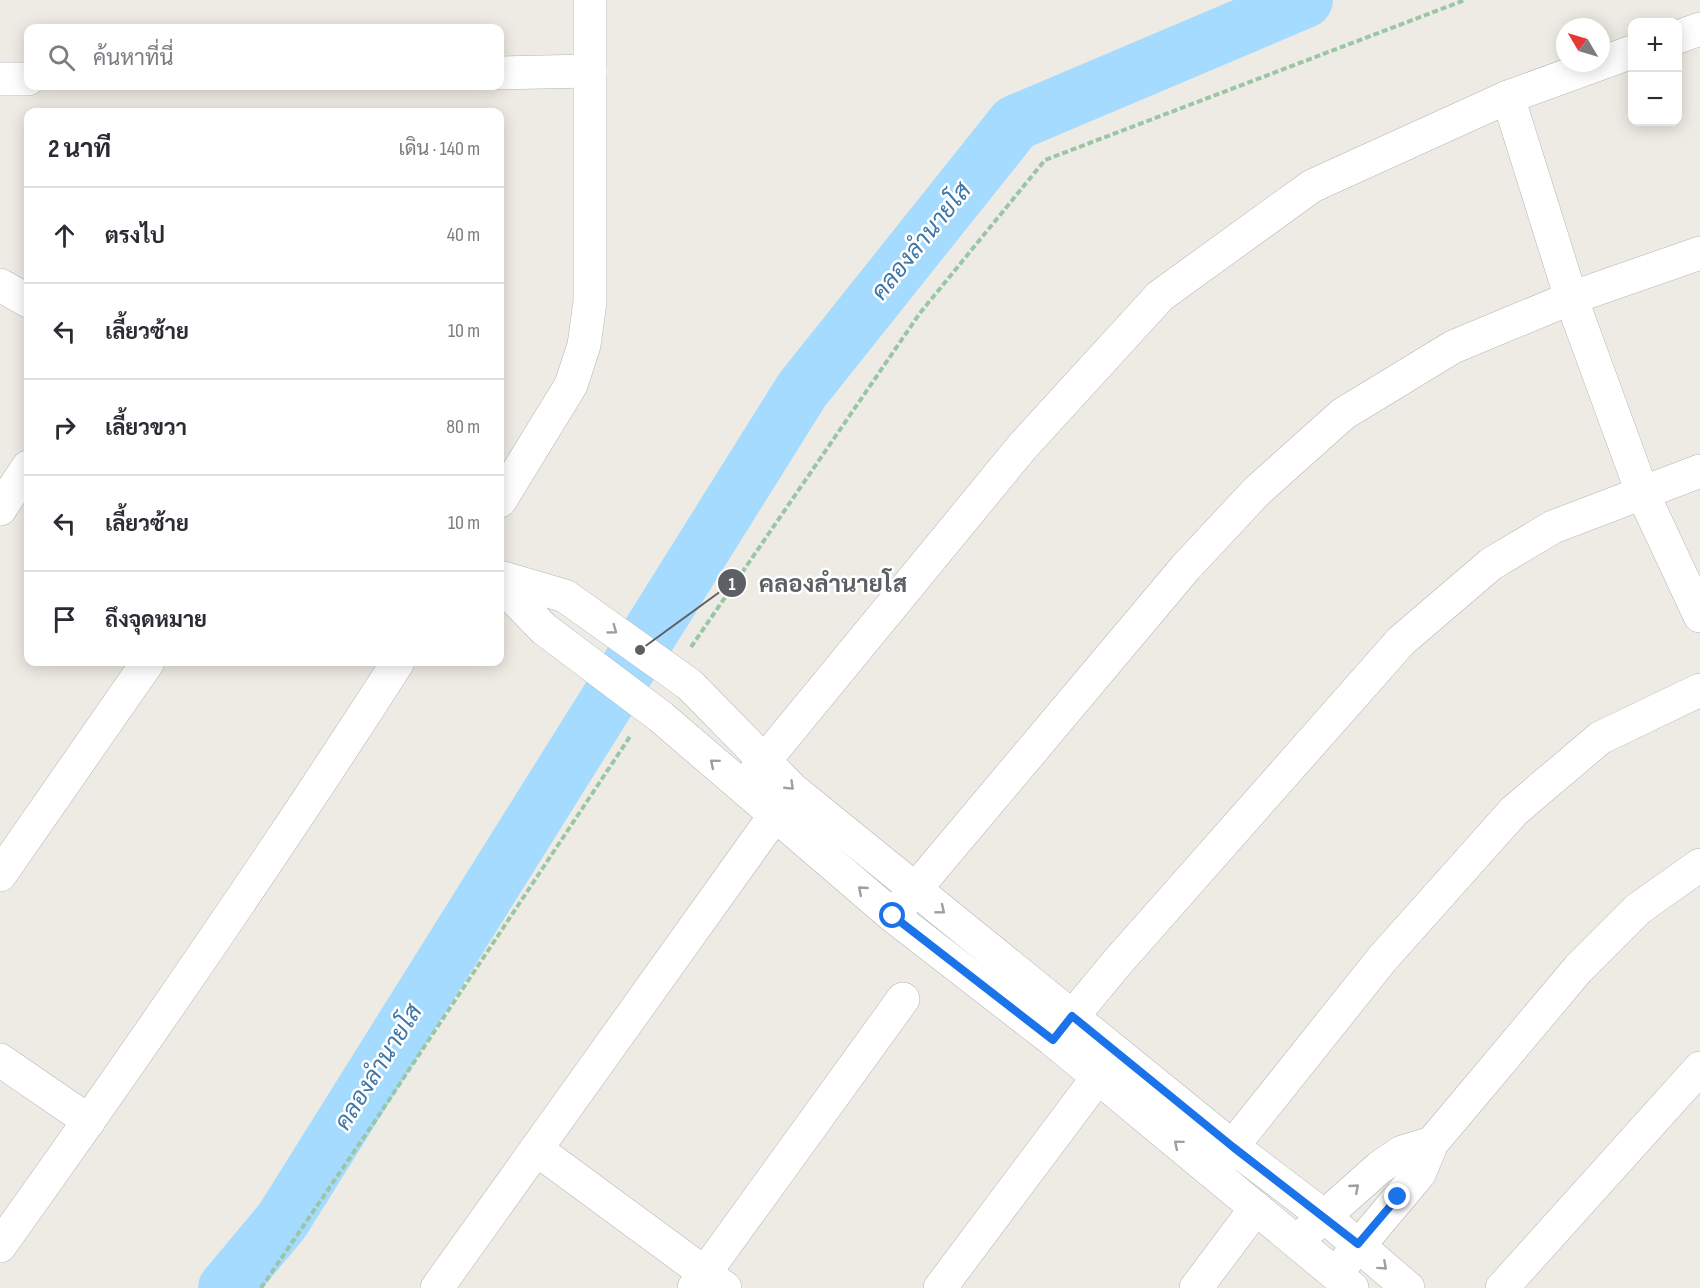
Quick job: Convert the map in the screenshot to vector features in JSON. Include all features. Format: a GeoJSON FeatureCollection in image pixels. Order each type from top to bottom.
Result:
{"type":"FeatureCollection","features":[{"type":"Feature","properties":{"kind":"street"},"geometry":{"type":"LineString","coordinates":[[504,494],[571,384],[584,345],[590,302],[590,0]]}},
{"type":"Feature","properties":{"kind":"street"},"geometry":{"type":"LineString","coordinates":[[1682,35],[1700,29]]}},
{"type":"Feature","properties":{"kind":"street"},"geometry":{"type":"LineString","coordinates":[[744,787],[1022,447],[1160,296],[1312,186],[1508,96],[1628,53]]}},
{"type":"Feature","properties":{"kind":"street"},"geometry":{"type":"LineString","coordinates":[[504,73],[590,71]]}},
{"type":"Feature","properties":{"kind":"street"},"geometry":{"type":"LineString","coordinates":[[0,79],[24,79]]}},
{"type":"Feature","properties":{"kind":"street"},"geometry":{"type":"LineString","coordinates":[[1508,96],[1571,298],[1642,492],[1700,616]]}},
{"type":"Feature","properties":{"kind":"street"},"geometry":{"type":"LineString","coordinates":[[893,916],[1186,567],[1265,483],[1343,414],[1453,347],[1571,298],[1700,253]]}},
{"type":"Feature","properties":{"kind":"street"},"geometry":{"type":"LineString","coordinates":[[0,285],[24,299]]}},
{"type":"Feature","properties":{"kind":"street"},"geometry":{"type":"LineString","coordinates":[[1063,1028],[1114,965],[1401,641],[1491,564],[1553,527],[1700,471]]}},
{"type":"Feature","properties":{"kind":"street"},"geometry":{"type":"LineString","coordinates":[[0,509],[24,473]]}},
{"type":"Feature","properties":{"kind":"street"},"geometry":{"type":"LineString","coordinates":[[504,578],[566,596],[687,670],[792,789],[916,889],[1063,1028],[1098,1077],[1344,1281],[1358,1244],[1419,1174],[1432,1143],[1578,969],[1638,909],[1700,865]]}},
{"type":"Feature","properties":{"kind":"street"},"geometry":{"type":"LineString","coordinates":[[504,588],[544,629],[647,724],[744,787],[893,916],[1063,1028],[1233,1147],[1324,1216],[1408,1288]]}},
{"type":"Feature","properties":{"kind":"street"},"geometry":{"type":"LineString","coordinates":[[0,875],[145,666]]}},
{"type":"Feature","properties":{"kind":"street"},"geometry":{"type":"LineString","coordinates":[[0,1246],[89,1121],[316,790],[395,666]]}},
{"type":"Feature","properties":{"kind":"street"},"geometry":{"type":"LineString","coordinates":[[1211,1172],[1382,959],[1514,811],[1600,738],[1700,690]]}},
{"type":"Feature","properties":{"kind":"street"},"geometry":{"type":"LineString","coordinates":[[437,1288],[775,815]]}},
{"type":"Feature","properties":{"kind":"street"},"geometry":{"type":"LineString","coordinates":[[536,1149],[708,1283],[903,999]]}},
{"type":"Feature","properties":{"kind":"street"},"geometry":{"type":"LineString","coordinates":[[0,1060],[89,1121]]}},
{"type":"Feature","properties":{"kind":"street"},"geometry":{"type":"LineString","coordinates":[[1502,1288],[1700,1068]]}},
{"type":"Feature","properties":{"kind":"street"},"geometry":{"type":"LineString","coordinates":[[940,1288],[1098,1077]]}},
{"type":"Feature","properties":{"kind":"street"},"geometry":{"type":"LineString","coordinates":[[1297,1242],[1380,1167],[1402,1152],[1432,1143]]}},
{"type":"Feature","properties":{"kind":"street"},"geometry":{"type":"LineString","coordinates":[[1196,1288],[1256,1208]]}},
{"type":"Feature","properties":{"kind":"path"},"geometry":{"type":"LineString","coordinates":[[687,670],[920,313],[1045,160],[1465,0]]}},
{"type":"Feature","properties":{"kind":"path"},"geometry":{"type":"LineString","coordinates":[[261,1288],[647,724]]}},
{"type":"Feature","properties":{"kind":"waterway","name":"คลองลำนายโส"},"geometry":{"type":"LineString","coordinates":[[226,1288],[282,1221],[802,390],[1015,123],[1305,0]]}},
{"type":"Feature","properties":{"kind":"place","name":"คลองลำนายโส"},"geometry":{"type":"Point","coordinates":[640,650]}},
{"type":"Feature","properties":{"kind":"route"},"geometry":{"type":"LineString","coordinates":[[893,916],[1053,1040],[1072,1016],[1233,1147],[1358,1244],[1398,1197]]}}]}
